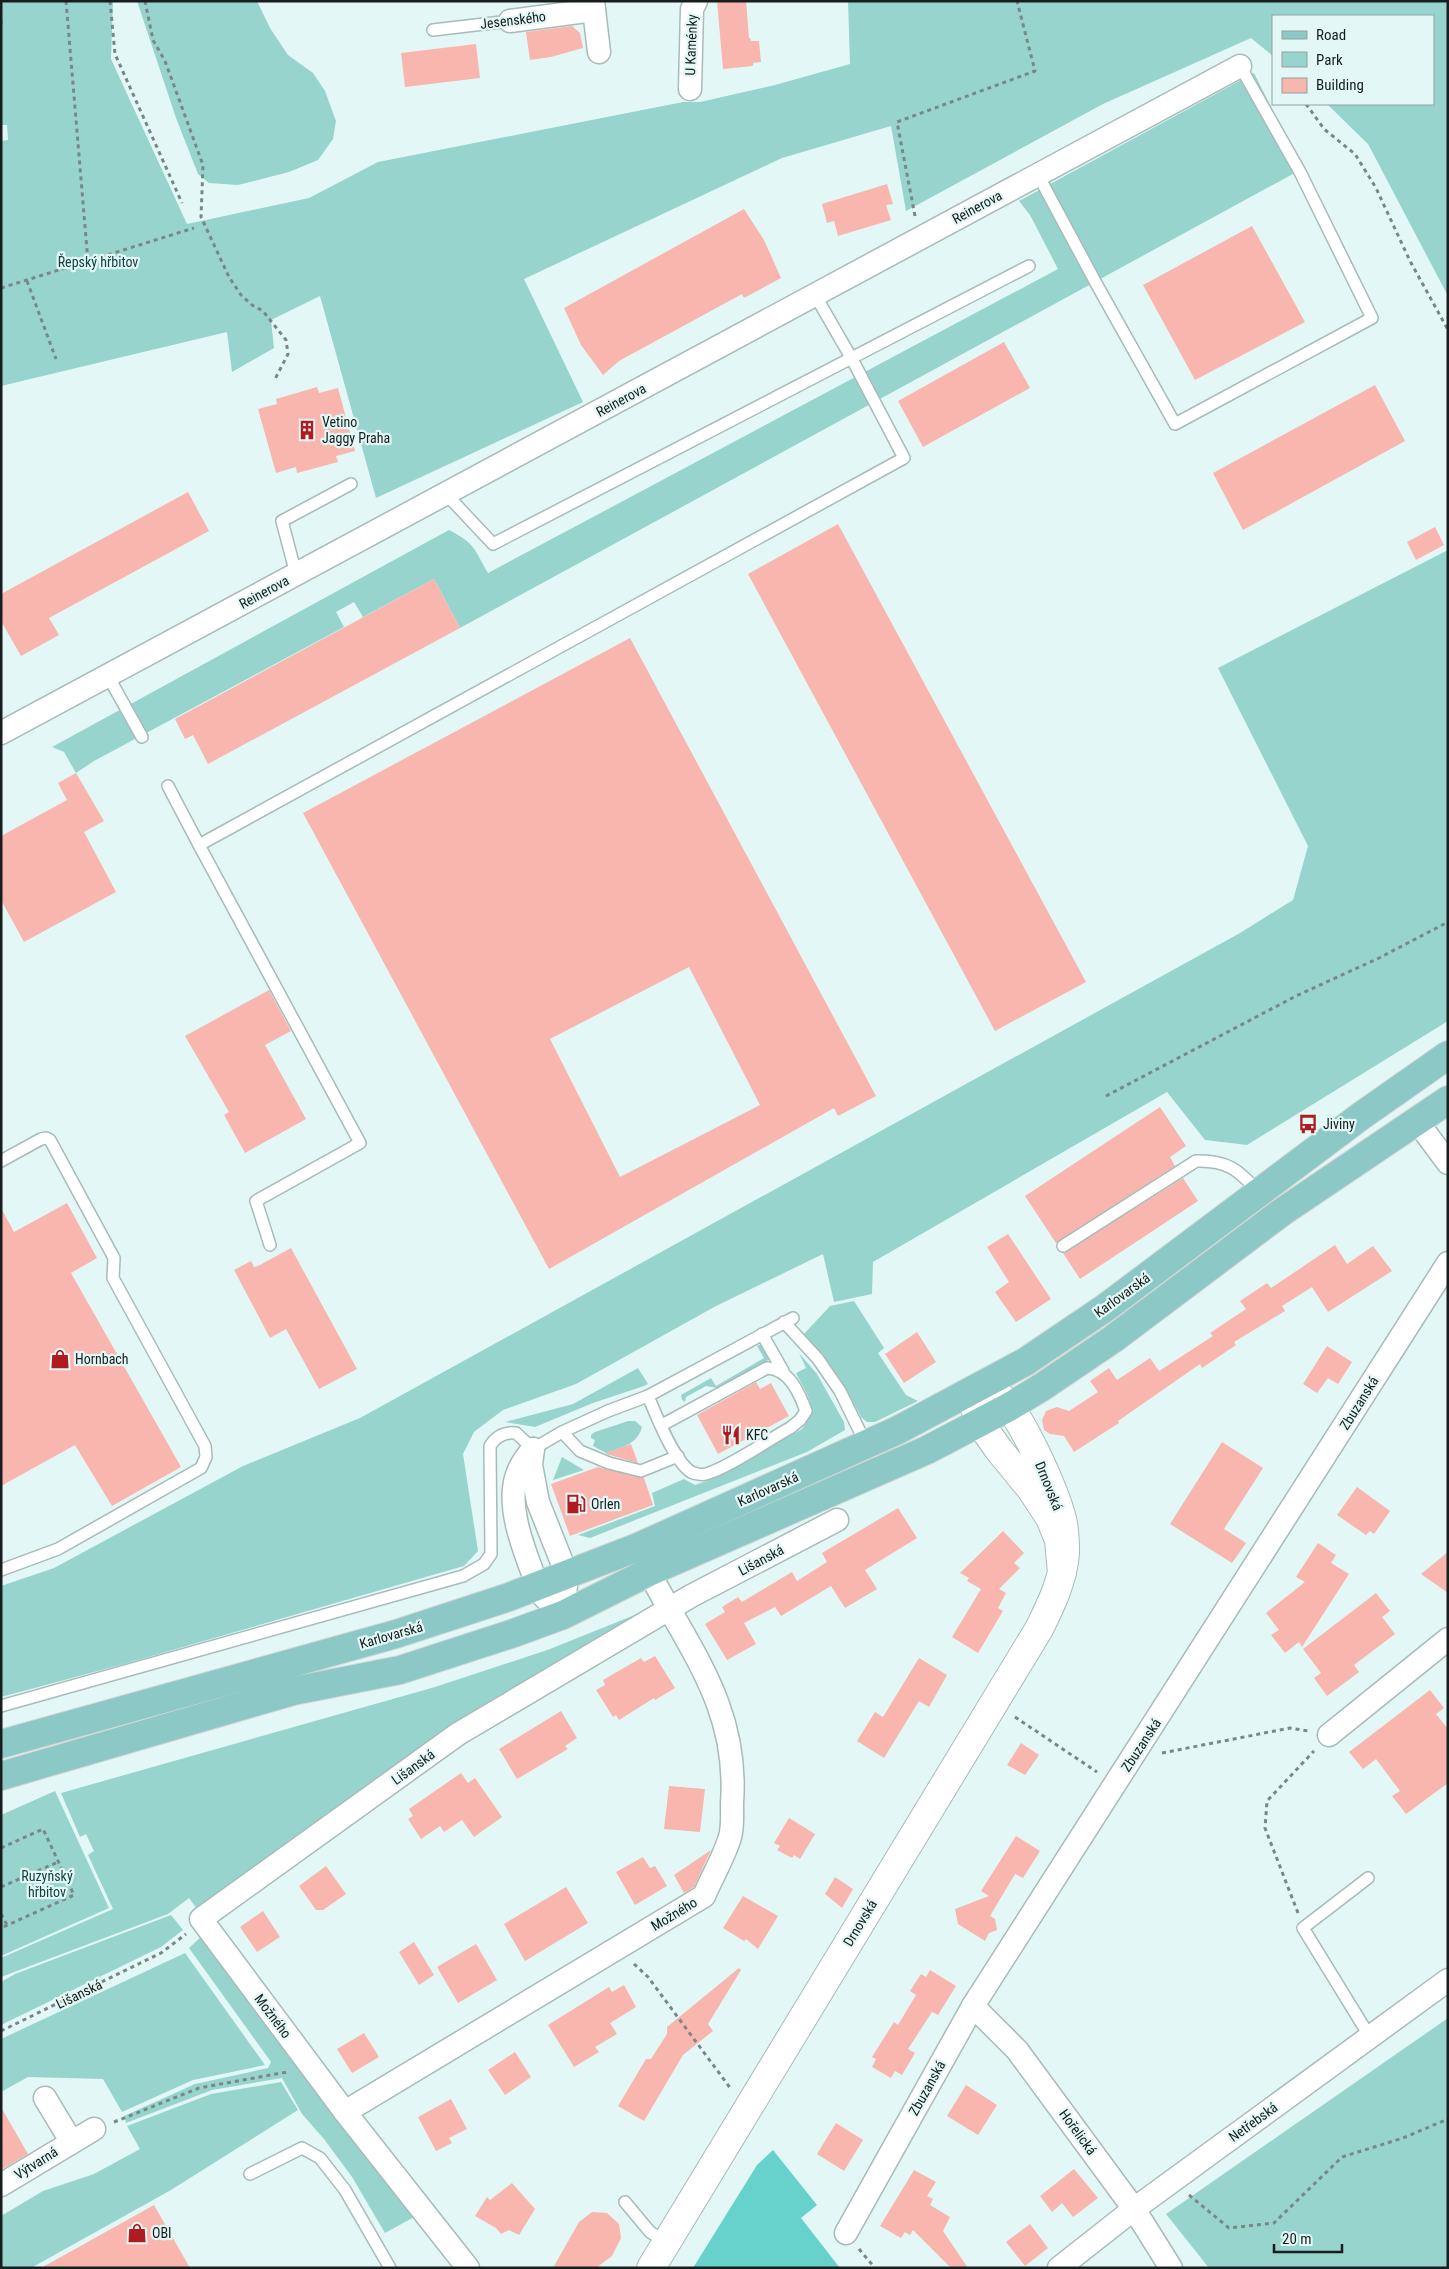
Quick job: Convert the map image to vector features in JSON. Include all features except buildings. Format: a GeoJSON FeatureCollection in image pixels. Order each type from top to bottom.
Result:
{"type":"FeatureCollection","features":[{"type":"Feature","properties":{"kind":"main road","name":"Karlovarská"},"geometry":{"type":"LineString","coordinates":[[1,1744],[396,1634],[538,1587],[638,1547],[867,1445],[979,1389],[1038,1354],[1105,1308],[1259,1192],[1448,1055]]}},
{"type":"Feature","properties":{"kind":"main road","name":"Karlovarská"},"geometry":{"type":"LineString","coordinates":[[1,1776],[292,1691],[400,1670],[465,1650],[563,1615],[650,1572],[927,1450],[1009,1407],[1113,1339],[1282,1212],[1448,1100]]}},
{"type":"Feature","properties":{"kind":"main road","name":"Drnovská"},"geometry":{"type":"LineString","coordinates":[[650,2268],[1039,1629],[1050,1607],[1062,1573],[1065,1539],[1057,1502],[1033,1446],[1009,1407],[996,1393],[979,1389]]}},
{"type":"Feature","properties":{"kind":"main road"},"geometry":{"type":"LineString","coordinates":[[979,1389],[974,1405],[980,1423]]}},
{"type":"Feature","properties":{"kind":"main road","name":"Drnovská"},"geometry":{"type":"LineString","coordinates":[[980,1423],[1031,1489],[1050,1518],[1059,1540],[1062,1573]]}},
{"type":"Feature","properties":{"kind":"street","name":"U Kaménky"},"geometry":{"type":"LineString","coordinates":[[690,89],[692,9],[696,1]]}},
{"type":"Feature","properties":{"kind":"street","name":"Jesenského"},"geometry":{"type":"LineString","coordinates":[[510,21],[594,5],[599,52]]}},
{"type":"Feature","properties":{"kind":"street","name":"Reinerova"},"geometry":{"type":"LineString","coordinates":[[1,733],[1240,66]]}},
{"type":"Feature","properties":{"kind":"street"},"geometry":{"type":"LineString","coordinates":[[1416,1120],[1448,1163]]}},
{"type":"Feature","properties":{"kind":"street","name":"Zbuzanská"},"geometry":{"type":"LineString","coordinates":[[846,2233],[973,2006],[1133,1759],[1448,1263]]}},
{"type":"Feature","properties":{"kind":"street"},"geometry":{"type":"LineString","coordinates":[[533,1449],[531,1465],[538,1502],[567,1575],[563,1615]]}},
{"type":"Feature","properties":{"kind":"street"},"geometry":{"type":"LineString","coordinates":[[533,1449],[523,1462],[516,1477],[514,1501],[517,1523],[538,1587],[543,1596],[563,1615]]}},
{"type":"Feature","properties":{"kind":"street","name":"Lišanská"},"geometry":{"type":"LineString","coordinates":[[201,1919],[458,1734],[670,1608],[837,1520]]}},
{"type":"Feature","properties":{"kind":"street","name":"Možného"},"geometry":{"type":"LineString","coordinates":[[345,2112],[704,1896],[730,1836],[733,1788],[731,1758],[721,1708],[703,1667],[650,1572]]}},
{"type":"Feature","properties":{"kind":"street"},"geometry":{"type":"LineString","coordinates":[[1329,1735],[1448,1639]]}},
{"type":"Feature","properties":{"kind":"street","name":"Možného"},"geometry":{"type":"LineString","coordinates":[[201,1919],[345,2112],[468,2268]]}},
{"type":"Feature","properties":{"kind":"street","name":"Netřebská"},"geometry":{"type":"LineString","coordinates":[[1059,2268],[1134,2209],[1448,1980]]}},
{"type":"Feature","properties":{"kind":"street","name":"Hořelická"},"geometry":{"type":"LineString","coordinates":[[973,2006],[1017,2050],[1134,2209],[1171,2268]]}},
{"type":"Feature","properties":{"kind":"street","name":"Výtvarná"},"geometry":{"type":"LineString","coordinates":[[45,2098],[71,2141]]}},
{"type":"Feature","properties":{"kind":"street","name":"Výtvarná"},"geometry":{"type":"LineString","coordinates":[[1,2185],[71,2141],[94,2129]]}},
{"type":"Feature","properties":{"kind":"lane","name":"Jesenského"},"geometry":{"type":"LineString","coordinates":[[433,30],[510,21]]}},
{"type":"Feature","properties":{"kind":"lane"},"geometry":{"type":"LineString","coordinates":[[1038,175],[1175,424],[1372,318],[1300,172],[1240,66]]}},
{"type":"Feature","properties":{"kind":"lane"},"geometry":{"type":"LineString","coordinates":[[446,494],[493,544],[1029,266]]}},
{"type":"Feature","properties":{"kind":"lane"},"geometry":{"type":"LineString","coordinates":[[199,845],[904,458],[852,358],[815,295]]}},
{"type":"Feature","properties":{"kind":"lane"},"geometry":{"type":"LineString","coordinates":[[296,574],[282,521],[351,484]]}},
{"type":"Feature","properties":{"kind":"lane"},"geometry":{"type":"LineString","coordinates":[[108,676],[142,737]]}},
{"type":"Feature","properties":{"kind":"lane"},"geometry":{"type":"LineString","coordinates":[[168,786],[360,1143],[256,1201],[270,1245]]}},
{"type":"Feature","properties":{"kind":"lane"},"geometry":{"type":"LineString","coordinates":[[1,1161],[41,1139],[46,1138],[50,1140],[114,1258],[113,1278],[204,1446],[206,1457],[201,1468],[58,1549],[1,1570]]}},
{"type":"Feature","properties":{"kind":"lane"},"geometry":{"type":"LineString","coordinates":[[1063,1246],[1196,1161],[1209,1161],[1232,1167],[1240,1172],[1259,1192]]}},
{"type":"Feature","properties":{"kind":"lane"},"geometry":{"type":"LineString","coordinates":[[1,1706],[463,1576],[484,1564],[491,1554],[490,1446],[502,1435],[509,1432],[516,1433],[533,1449],[562,1432],[648,1396],[789,1320],[840,1391],[867,1445]]}},
{"type":"Feature","properties":{"kind":"lane"},"geometry":{"type":"LineString","coordinates":[[648,1396],[683,1466],[693,1473],[704,1474],[718,1469],[800,1420],[806,1411],[792,1382],[782,1371],[762,1334]]}},
{"type":"Feature","properties":{"kind":"lane"},"geometry":{"type":"LineString","coordinates":[[662,1425],[767,1368],[782,1371]]}},
{"type":"Feature","properties":{"kind":"lane"},"geometry":{"type":"LineString","coordinates":[[562,1432],[580,1451],[609,1463],[641,1471],[678,1456]]}},
{"type":"Feature","properties":{"kind":"lane"},"geometry":{"type":"LineString","coordinates":[[1368,1878],[1303,1928],[1370,2037]]}},
{"type":"Feature","properties":{"kind":"lane"},"geometry":{"type":"LineString","coordinates":[[250,2174],[302,2148],[320,2158],[345,2190],[390,2268]]}},
{"type":"Feature","properties":{"kind":"lane"},"geometry":{"type":"LineString","coordinates":[[626,2202],[650,2232],[666,2242]]}},
{"type":"Feature","properties":{"kind":"path"},"geometry":{"type":"LineString","coordinates":[[66,1],[88,262]]}},
{"type":"Feature","properties":{"kind":"path"},"geometry":{"type":"LineString","coordinates":[[110,1],[115,54],[182,203]]}},
{"type":"Feature","properties":{"kind":"path"},"geometry":{"type":"LineString","coordinates":[[146,1],[153,40],[165,61],[203,165],[200,217],[214,250],[233,283],[252,305],[263,311],[286,340],[288,354],[274,381]]}},
{"type":"Feature","properties":{"kind":"path"},"geometry":{"type":"LineString","coordinates":[[920,238],[897,122],[1035,71],[1017,1]]}},
{"type":"Feature","properties":{"kind":"path"},"geometry":{"type":"LineString","coordinates":[[1,19],[1,24]]}},
{"type":"Feature","properties":{"kind":"path"},"geometry":{"type":"LineString","coordinates":[[1307,105],[1324,129],[1355,154],[1376,188],[1410,261],[1448,330]]}},
{"type":"Feature","properties":{"kind":"path"},"geometry":{"type":"LineString","coordinates":[[1,288],[194,228]]}},
{"type":"Feature","properties":{"kind":"path"},"geometry":{"type":"LineString","coordinates":[[26,280],[56,359]]}},
{"type":"Feature","properties":{"kind":"path"},"geometry":{"type":"LineString","coordinates":[[1106,1096],[1296,996],[1379,958],[1448,922]]}},
{"type":"Feature","properties":{"kind":"path"},"geometry":{"type":"LineString","coordinates":[[1007,1712],[1116,1785]]}},
{"type":"Feature","properties":{"kind":"path"},"geometry":{"type":"LineString","coordinates":[[1133,1759],[1290,1728],[1329,1735]]}},
{"type":"Feature","properties":{"kind":"path"},"geometry":{"type":"LineString","coordinates":[[1303,1928],[1266,1828],[1267,1801],[1329,1735]]}},
{"type":"Feature","properties":{"kind":"path"},"geometry":{"type":"LineString","coordinates":[[1,1848],[43,1829],[74,1895],[1,1928]]}},
{"type":"Feature","properties":{"kind":"path"},"geometry":{"type":"LineString","coordinates":[[1,1887],[58,1862]]}},
{"type":"Feature","properties":{"kind":"path"},"geometry":{"type":"LineString","coordinates":[[1,1914],[7,1925]]}},
{"type":"Feature","properties":{"kind":"path","name":"Lišanská"},"geometry":{"type":"LineString","coordinates":[[1,2031],[161,1953],[185,1935],[201,1919]]}},
{"type":"Feature","properties":{"kind":"path"},"geometry":{"type":"LineString","coordinates":[[617,1949],[648,1977],[733,2092]]}},
{"type":"Feature","properties":{"kind":"path"},"geometry":{"type":"LineString","coordinates":[[94,2129],[132,2116],[199,2088],[312,2066]]}},
{"type":"Feature","properties":{"kind":"path"},"geometry":{"type":"LineString","coordinates":[[1184,2192],[1229,2228],[1274,2222],[1342,2157],[1403,2138],[1448,2119]]}},
{"type":"Feature","properties":{"kind":"green space","name":"Řepský hřbitov"},"geometry":{"type":"Polygon","coordinates":[[[1,1],[113,1],[111,59],[187,224],[309,198],[378,162],[683,102],[700,102],[775,85],[850,64],[848,1],[1448,1],[1448,296],[1368,144],[1328,105],[1434,105],[1434,15],[1272,15],[1272,55],[1251,38],[1103,104],[906,211],[891,126],[782,158],[524,279],[583,402],[376,498],[320,296],[271,320],[274,348],[232,372],[227,332],[1,386],[1,141],[8,140],[7,125],[1,125],[1,1]]]}},
{"type":"Feature","properties":{"kind":"green space"},"geometry":{"type":"Polygon","coordinates":[[[137,1],[257,1],[270,28],[288,55],[313,73],[325,91],[336,121],[333,139],[318,160],[289,172],[238,185],[209,183],[198,174],[176,118],[137,1]]]}},
{"type":"Feature","properties":{"kind":"green space"},"geometry":{"type":"Polygon","coordinates":[[[1254,73],[1302,169],[460,628],[434,579],[363,617],[354,602],[336,612],[344,627],[94,761],[76,773],[64,752],[52,747],[449,530],[470,543],[488,573],[1058,269],[1030,215],[1019,201],[1254,73]]]}},
{"type":"Feature","properties":{"kind":"green space"},"geometry":{"type":"Polygon","coordinates":[[[1448,550],[1448,1021],[1247,1145],[1205,1140],[1167,1092],[873,1262],[872,1294],[834,1302],[823,1254],[716,1306],[576,1384],[503,1410],[474,1432],[463,1454],[478,1551],[464,1566],[124,1664],[1,1697],[1,1586],[54,1568],[243,1466],[360,1418],[1240,933],[1293,900],[1308,846],[1218,668],[1448,550]]]}},
{"type":"Feature","properties":{"kind":"green space"},"geometry":{"type":"Polygon","coordinates":[[[854,1301],[884,1348],[878,1353],[906,1395],[918,1401],[875,1422],[867,1422],[861,1417],[847,1391],[804,1334],[830,1306],[854,1301]]]}},
{"type":"Feature","properties":{"kind":"green space"},"geometry":{"type":"Polygon","coordinates":[[[757,1346],[766,1347],[772,1358],[717,1388],[706,1386],[686,1397],[685,1402],[682,1400],[681,1395],[711,1378],[716,1386],[764,1358],[757,1346]]]}},
{"type":"Feature","properties":{"kind":"green space"},"geometry":{"type":"Polygon","coordinates":[[[799,1353],[817,1374],[844,1422],[845,1430],[807,1452],[590,1538],[578,1535],[655,1506],[652,1493],[684,1479],[695,1485],[715,1478],[802,1429],[810,1413],[810,1401],[796,1373],[806,1368],[799,1353]]]}},
{"type":"Feature","properties":{"kind":"green space"},"geometry":{"type":"Polygon","coordinates":[[[638,1368],[648,1384],[644,1386],[593,1403],[535,1427],[505,1422],[573,1404],[638,1368]]]}},
{"type":"Feature","properties":{"kind":"green space"},"geometry":{"type":"Polygon","coordinates":[[[628,1421],[635,1421],[642,1427],[633,1442],[606,1453],[593,1446],[595,1440],[591,1438],[591,1435],[595,1432],[628,1421]]]}},
{"type":"Feature","properties":{"kind":"green space"},"geometry":{"type":"Polygon","coordinates":[[[562,1457],[584,1470],[553,1480],[562,1457]]]}},
{"type":"Feature","properties":{"kind":"green space"},"geometry":{"type":"Polygon","coordinates":[[[652,1608],[197,1909],[189,1898],[168,1914],[1,1977],[1,1958],[113,1909],[88,1855],[94,1851],[86,1834],[80,1837],[61,1793],[435,1687],[550,1649],[652,1608]]]}},
{"type":"Feature","properties":{"kind":"green space","name":"Ruzyňský hřbitov"},"geometry":{"type":"Polygon","coordinates":[[[55,1791],[109,1908],[1,1956],[1,1815],[55,1791]]]}},
{"type":"Feature","properties":{"kind":"green space"},"geometry":{"type":"Polygon","coordinates":[[[171,1915],[183,1930],[161,1947],[1,2025],[1,1982],[15,1974],[171,1915]]]}},
{"type":"Feature","properties":{"kind":"green space"},"geometry":{"type":"Polygon","coordinates":[[[204,1934],[416,2216],[385,2233],[352,2177],[324,2139],[302,2114],[282,2078],[212,2090],[126,2123],[124,2116],[195,2084],[268,2068],[271,2062],[189,1948],[204,1934]]]}},
{"type":"Feature","properties":{"kind":"green space"},"geometry":{"type":"Polygon","coordinates":[[[185,1953],[265,2065],[193,2080],[122,2112],[103,2079],[28,2077],[1,2092],[1,2039],[185,1953]]]}},
{"type":"Feature","properties":{"kind":"green space"},"geometry":{"type":"Polygon","coordinates":[[[1448,2018],[1448,2268],[1209,2268],[1166,2214],[1448,2018]]]}},
{"type":"Feature","properties":{"kind":"green space"},"geometry":{"type":"Polygon","coordinates":[[[281,2082],[298,2110],[171,2190],[31,2268],[1,2268],[1,2216],[43,2191],[94,2174],[140,2149],[127,2126],[211,2094],[281,2082]]]}},
{"type":"Feature","properties":{"kind":"shaded area"},"geometry":{"type":"Polygon","coordinates":[[[773,2150],[817,2205],[801,2218],[840,2268],[693,2268],[757,2165],[773,2150]]]}},
{"type":"Feature","properties":{"kind":"place","name":"Vetino Jaggy Praha"},"geometry":{"type":"Point","coordinates":[307,430]}},
{"type":"Feature","properties":{"kind":"place","name":"Jiviny"},"geometry":{"type":"Point","coordinates":[1308,1124]}},
{"type":"Feature","properties":{"kind":"place","name":"Hornbach"},"geometry":{"type":"Point","coordinates":[60,1359]}},
{"type":"Feature","properties":{"kind":"place","name":"KFC"},"geometry":{"type":"Point","coordinates":[731,1435]}},
{"type":"Feature","properties":{"kind":"place","name":"Orlen"},"geometry":{"type":"Point","coordinates":[576,1504]}},
{"type":"Feature","properties":{"kind":"place","name":"OBI"},"geometry":{"type":"Point","coordinates":[137,2233]}}]}
